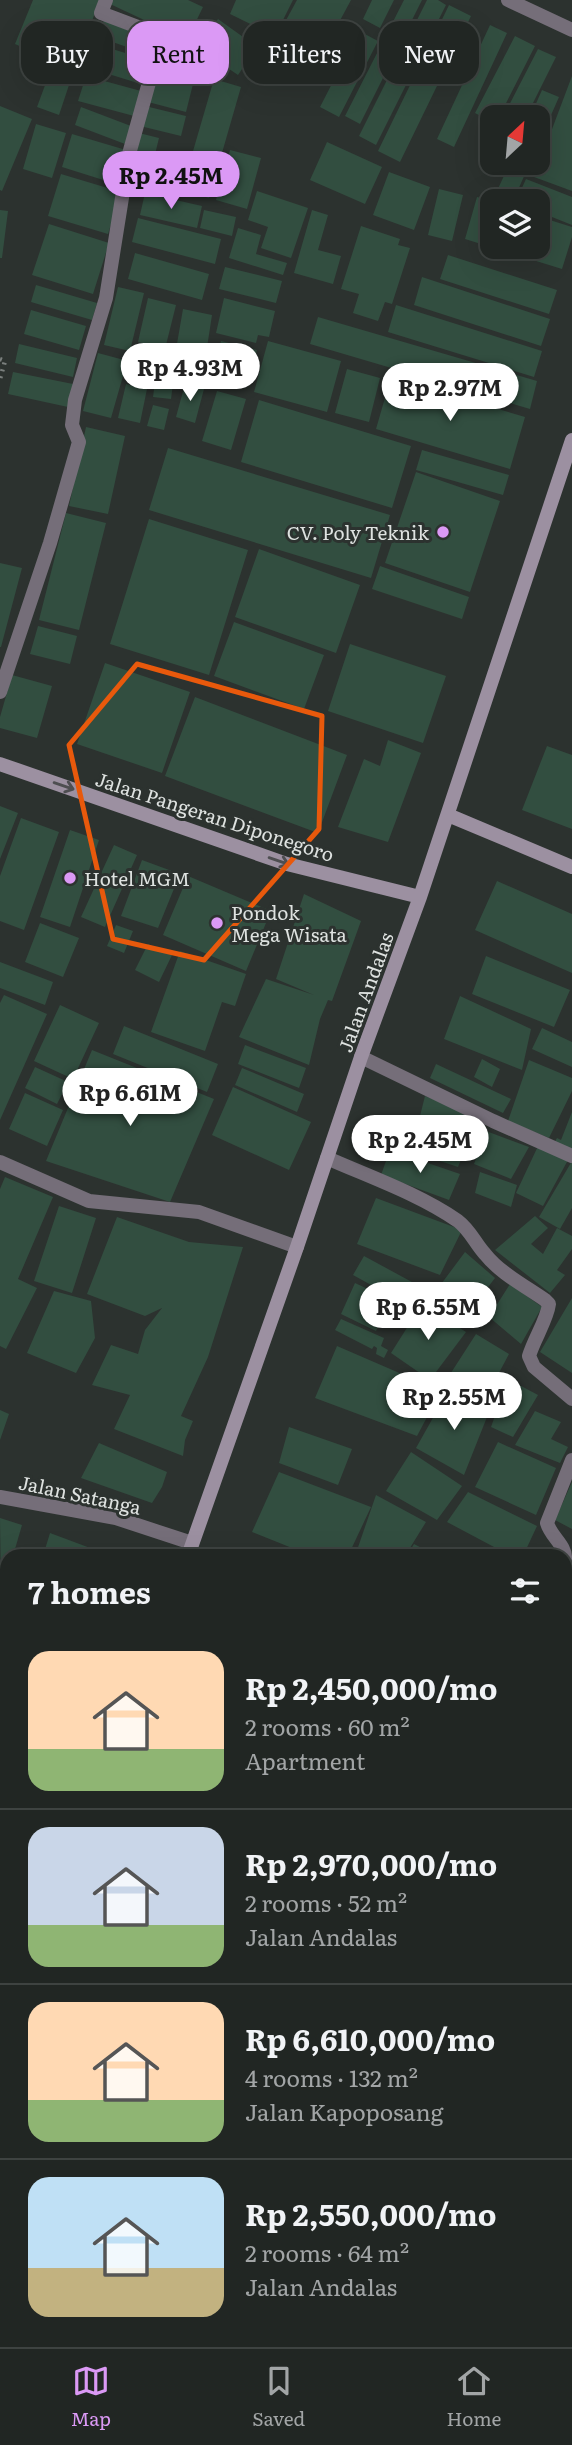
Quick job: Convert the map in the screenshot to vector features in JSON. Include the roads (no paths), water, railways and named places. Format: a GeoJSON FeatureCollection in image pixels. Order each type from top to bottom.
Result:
{"type":"FeatureCollection","features":[{"type":"Feature","properties":{"kind":"main road","name":"Jalan Andalas"},"geometry":{"type":"LineString","coordinates":[[190,1549],[361,1057],[421,897],[572,440]]}},
{"type":"Feature","properties":{"kind":"main road","name":"Jalan Pangeran Diponegoro"},"geometry":{"type":"LineString","coordinates":[[0,764],[287,864],[421,897]]}},
{"type":"Feature","properties":{"kind":"main road"},"geometry":{"type":"LineString","coordinates":[[448,814],[572,867]]}},
{"type":"Feature","properties":{"kind":"street"},"geometry":{"type":"LineString","coordinates":[[0,692],[50,543],[79,442],[72,425],[75,400],[106,298],[129,153],[162,36],[101,13],[106,0]]}},
{"type":"Feature","properties":{"kind":"street"},"geometry":{"type":"LineString","coordinates":[[508,0],[572,30]]}},
{"type":"Feature","properties":{"kind":"street"},"geometry":{"type":"LineString","coordinates":[[361,1057],[572,1156]]}},
{"type":"Feature","properties":{"kind":"street"},"geometry":{"type":"LineString","coordinates":[[327,1158],[396,1188],[457,1221],[470,1231],[485,1255],[545,1300],[549,1304],[548,1314],[536,1335],[529,1356],[534,1367],[572,1399]]}},
{"type":"Feature","properties":{"kind":"street"},"geometry":{"type":"LineString","coordinates":[[0,1162],[89,1201],[199,1212],[297,1247]]}},
{"type":"Feature","properties":{"kind":"street"},"geometry":{"type":"LineString","coordinates":[[564,1549],[549,1531],[547,1523],[572,1460]]}},
{"type":"Feature","properties":{"kind":"street","name":"Jalan Satanga"},"geometry":{"type":"LineString","coordinates":[[0,1497],[116,1518],[190,1549]]}},
{"type":"Feature","properties":{"kind":"place","name":"CV. Poly Teknik"},"geometry":{"type":"Point","coordinates":[443,532]}},
{"type":"Feature","properties":{"kind":"place","name":"Hotel MGM"},"geometry":{"type":"Point","coordinates":[70,878]}},
{"type":"Feature","properties":{"kind":"place","name":"Pondok Mega Wisata"},"geometry":{"type":"Point","coordinates":[217,923]}}]}
